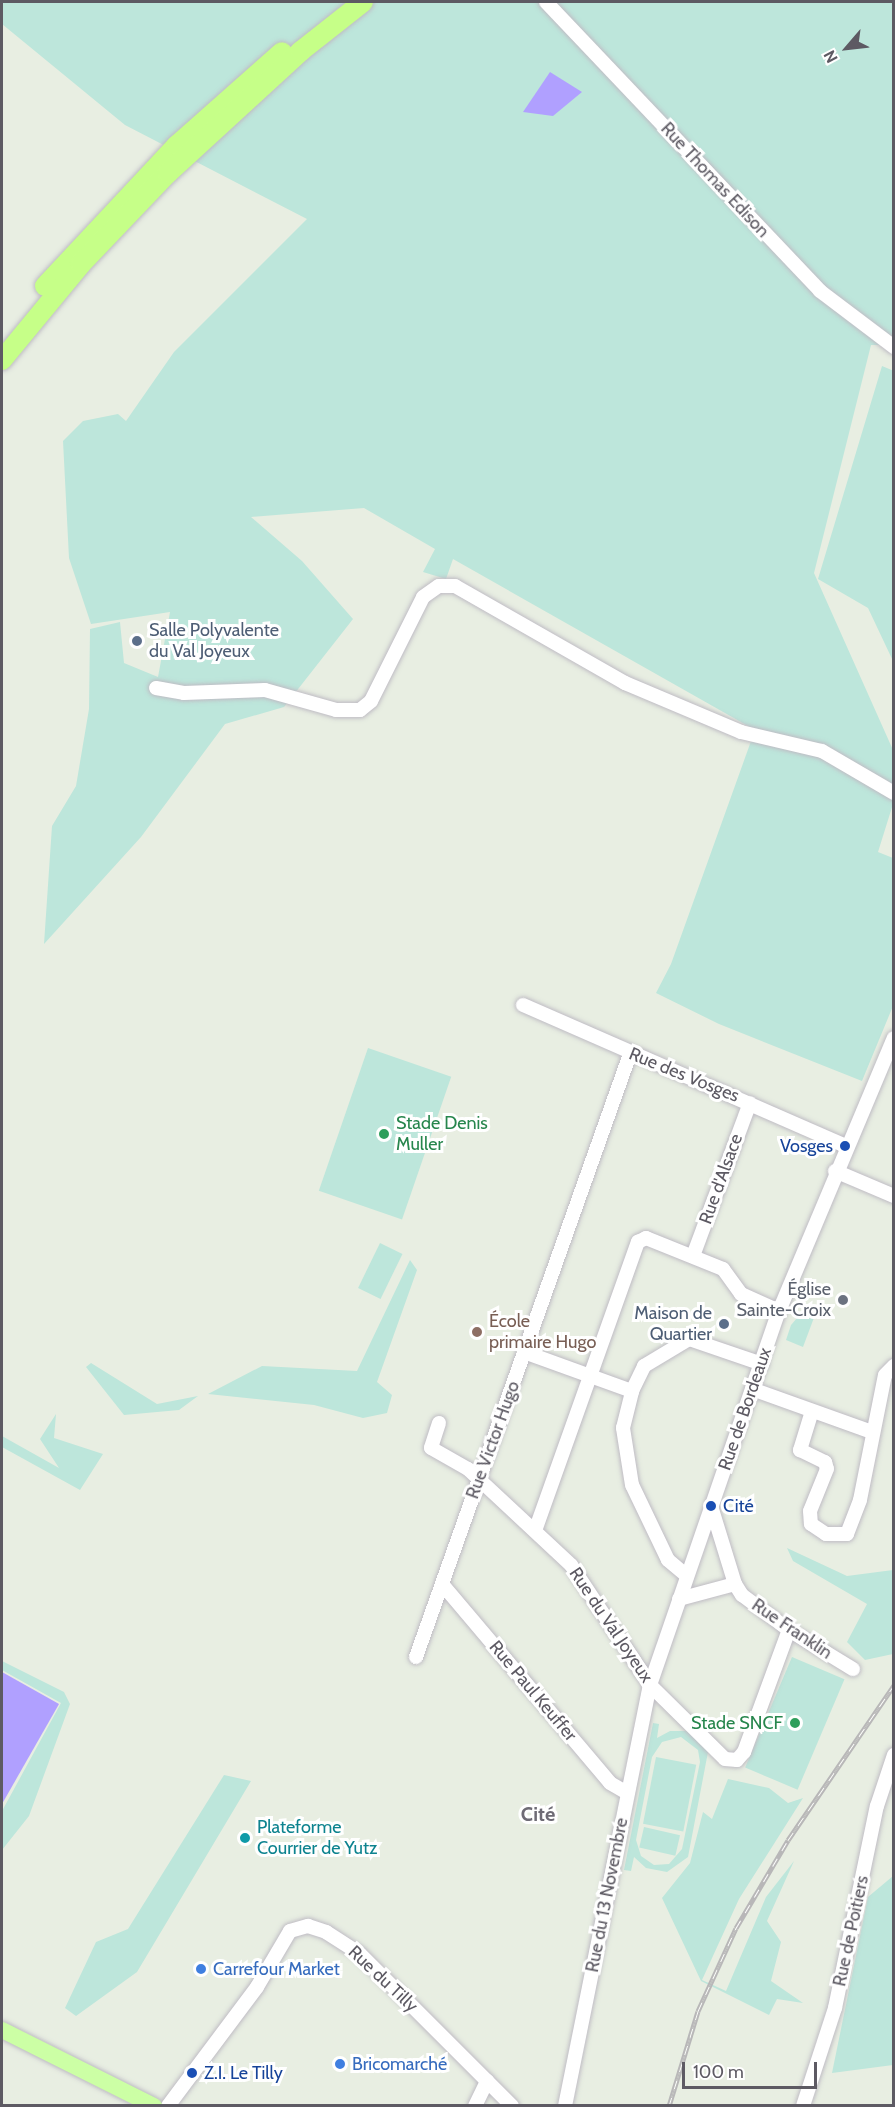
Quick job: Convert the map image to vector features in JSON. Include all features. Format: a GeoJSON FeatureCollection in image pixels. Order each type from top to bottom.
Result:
{"type":"FeatureCollection","features":[{"type":"Feature","properties":{"kind":"highway"},"geometry":{"type":"LineString","coordinates":[[2,339],[65,262],[177,145],[246,81],[347,2]]}},
{"type":"Feature","properties":{"kind":"highway"},"geometry":{"type":"LineString","coordinates":[[2,360],[81,264],[168,173],[301,51],[363,2]]}},
{"type":"Feature","properties":{"kind":"main road"},"geometry":{"type":"LineString","coordinates":[[2,2030],[154,2106]]}},
{"type":"Feature","properties":{"kind":"street","name":"Rue Thomas Edison"},"geometry":{"type":"LineString","coordinates":[[546,2],[820,291],[894,347]]}},
{"type":"Feature","properties":{"kind":"street"},"geometry":{"type":"LineString","coordinates":[[156,688],[184,693],[265,690],[336,710],[360,710],[371,701],[423,597],[439,586],[455,586],[625,683],[741,732],[822,751],[894,793]]}},
{"type":"Feature","properties":{"kind":"street","name":"Rue des Vosges"},"geometry":{"type":"LineString","coordinates":[[523,1005],[845,1146]]}},
{"type":"Feature","properties":{"kind":"street","name":"Rue de Bordeaux"},"geometry":{"type":"LineString","coordinates":[[650,1685],[779,1311],[845,1146],[892,1044]]}},
{"type":"Feature","properties":{"kind":"street","name":"Rue Victor Hugo"},"geometry":{"type":"LineString","coordinates":[[416,1657],[630,1053]]}},
{"type":"Feature","properties":{"kind":"street","name":"Rue d'Alsace"},"geometry":{"type":"LineString","coordinates":[[693,1256],[750,1103]]}},
{"type":"Feature","properties":{"kind":"street"},"geometry":{"type":"LineString","coordinates":[[836,1171],[894,1196]]}},
{"type":"Feature","properties":{"kind":"street"},"geometry":{"type":"LineString","coordinates":[[536,1528],[638,1242],[646,1238],[723,1269],[734,1280],[741,1294],[779,1311]]}},
{"type":"Feature","properties":{"kind":"street"},"geometry":{"type":"LineString","coordinates":[[687,1576],[668,1560],[632,1485],[623,1428],[632,1391],[644,1366],[680,1342],[702,1341],[762,1364]]}},
{"type":"Feature","properties":{"kind":"street"},"geometry":{"type":"LineString","coordinates":[[524,1352],[632,1391]]}},
{"type":"Feature","properties":{"kind":"street"},"geometry":{"type":"LineString","coordinates":[[812,1411],[800,1450],[825,1462],[827,1469],[810,1511],[811,1524],[826,1534],[847,1534],[852,1524],[885,1375],[894,1366]]}},
{"type":"Feature","properties":{"kind":"street"},"geometry":{"type":"LineString","coordinates":[[753,1389],[872,1432]]}},
{"type":"Feature","properties":{"kind":"street","name":"Rue du Val Joyeux"},"geometry":{"type":"LineString","coordinates":[[439,1423],[431,1448],[479,1479],[536,1528],[571,1565],[650,1685],[725,1759],[736,1760],[744,1752],[789,1630]]}},
{"type":"Feature","properties":{"kind":"street"},"geometry":{"type":"LineString","coordinates":[[679,1599],[735,1584],[711,1506]]}},
{"type":"Feature","properties":{"kind":"street","name":"Rue Paul Keuffer"},"geometry":{"type":"LineString","coordinates":[[442,1584],[610,1783],[627,1793]]}},
{"type":"Feature","properties":{"kind":"street","name":"Rue Franklin"},"geometry":{"type":"LineString","coordinates":[[735,1584],[742,1595],[789,1630],[853,1669]]}},
{"type":"Feature","properties":{"kind":"street","name":"Rue du 13 Novembre"},"geometry":{"type":"LineString","coordinates":[[565,2106],[650,1685]]}},
{"type":"Feature","properties":{"kind":"street","name":"Rue de Poitiers"},"geometry":{"type":"LineString","coordinates":[[803,2106],[835,2008],[877,1806],[894,1755]]}},
{"type":"Feature","properties":{"kind":"street","name":"Rue du Tilly"},"geometry":{"type":"LineString","coordinates":[[168,2106],[257,1987],[290,1931],[308,1926],[326,1932],[360,1954],[512,2106]]}},
{"type":"Feature","properties":{"kind":"street"},"geometry":{"type":"LineString","coordinates":[[475,2106],[487,2081]]}},
{"type":"Feature","properties":{"kind":"shaded area"},"geometry":{"type":"Polygon","coordinates":[[[2,2],[893,2],[893,345],[871,345],[814,573],[893,750],[893,804],[878,852],[893,858],[893,1006],[862,1081],[719,1024],[656,993],[671,964],[755,730],[453,559],[446,579],[423,572],[435,549],[364,508],[251,517],[302,561],[353,619],[284,707],[225,724],[141,837],[44,944],[52,826],[76,786],[89,709],[90,629],[120,622],[124,663],[158,677],[170,612],[91,624],[69,558],[63,441],[83,421],[118,414],[126,421],[174,352],[307,219],[125,125],[2,24],[2,2]]]}},
{"type":"Feature","properties":{"kind":"shaded area"},"geometry":{"type":"Polygon","coordinates":[[[550,72],[582,92],[553,116],[523,112],[550,72]]]}},
{"type":"Feature","properties":{"kind":"shaded area"},"geometry":{"type":"Polygon","coordinates":[[[882,366],[894,371],[893,661],[868,608],[818,579],[882,366]]]}},
{"type":"Feature","properties":{"kind":"shaded area","name":"Stade Denis Muller"},"geometry":{"type":"Polygon","coordinates":[[[368,1048],[451,1077],[402,1219],[319,1191],[368,1048]]]}},
{"type":"Feature","properties":{"kind":"shaded area"},"geometry":{"type":"Polygon","coordinates":[[[380,1243],[402,1254],[381,1299],[358,1288],[380,1243]]]}},
{"type":"Feature","properties":{"kind":"shaded area"},"geometry":{"type":"Polygon","coordinates":[[[410,1260],[417,1270],[377,1382],[392,1395],[387,1413],[363,1418],[314,1405],[208,1394],[262,1366],[357,1371],[410,1260]]]}},
{"type":"Feature","properties":{"kind":"shaded area"},"geometry":{"type":"Polygon","coordinates":[[[804,1310],[815,1315],[803,1347],[786,1340],[791,1325],[804,1310]]]}},
{"type":"Feature","properties":{"kind":"shaded area"},"geometry":{"type":"Polygon","coordinates":[[[91,1363],[157,1404],[198,1396],[179,1410],[124,1415],[86,1367],[91,1363]]]}},
{"type":"Feature","properties":{"kind":"shaded area"},"geometry":{"type":"Polygon","coordinates":[[[56,1414],[54,1438],[103,1454],[80,1490],[2,1447],[2,1436],[59,1468],[40,1439],[56,1414]]]}},
{"type":"Feature","properties":{"kind":"shaded area"},"geometry":{"type":"Polygon","coordinates":[[[787,1548],[847,1576],[893,1570],[893,1654],[865,1660],[847,1642],[867,1604],[793,1561],[787,1548]]]}},
{"type":"Feature","properties":{"kind":"shaded area","name":"Stade SNCF"},"geometry":{"type":"Polygon","coordinates":[[[792,1657],[844,1679],[798,1790],[745,1767],[792,1657]]]}},
{"type":"Feature","properties":{"kind":"shaded area"},"geometry":{"type":"Polygon","coordinates":[[[2,1661],[64,1692],[70,1704],[29,1816],[2,1850],[2,1811],[61,1703],[2,1670],[2,1661]]]}},
{"type":"Feature","properties":{"kind":"shaded area"},"geometry":{"type":"Polygon","coordinates":[[[2,1672],[59,1704],[2,1804],[2,1672]]]}},
{"type":"Feature","properties":{"kind":"shaded area"},"geometry":{"type":"Polygon","coordinates":[[[653,1723],[659,1724],[657,1738],[670,1731],[686,1731],[695,1735],[708,1752],[688,1857],[667,1872],[646,1868],[634,1857],[631,1871],[624,1870],[653,1723]],[[681,1737],[662,1742],[652,1757],[636,1840],[641,1856],[654,1865],[669,1864],[682,1849],[700,1762],[698,1750],[681,1737]]]}},
{"type":"Feature","properties":{"kind":"shaded area"},"geometry":{"type":"Polygon","coordinates":[[[656,1757],[696,1765],[683,1832],[643,1824],[656,1757]]]}},
{"type":"Feature","properties":{"kind":"shaded area"},"geometry":{"type":"Polygon","coordinates":[[[224,1775],[251,1781],[137,1972],[76,2016],[65,2008],[96,1942],[128,1929],[224,1775]]]}},
{"type":"Feature","properties":{"kind":"shaded area"},"geometry":{"type":"Polygon","coordinates":[[[728,1779],[769,1788],[788,1803],[803,1798],[739,1899],[702,1980],[726,1991],[766,1897],[794,1861],[767,1921],[781,1942],[771,1981],[803,2003],[777,1999],[769,2015],[701,1981],[662,1898],[690,1863],[703,1812],[712,1819],[728,1779]]]}},
{"type":"Feature","properties":{"kind":"shaded area"},"geometry":{"type":"Polygon","coordinates":[[[644,1827],[680,1835],[675,1856],[639,1847],[644,1827]]]}},
{"type":"Feature","properties":{"kind":"shaded area"},"geometry":{"type":"Polygon","coordinates":[[[893,1876],[893,2065],[832,2073],[868,1897],[893,1876]]]}},
{"type":"Feature","properties":{"kind":"railway"},"geometry":{"type":"LineString","coordinates":[[669,2106],[698,2011],[736,1928],[788,1840],[894,1685]]}},
{"type":"Feature","properties":{"kind":"place","name":"Salle Polyvalente du Val Joyeux"},"geometry":{"type":"Point","coordinates":[137,641]}},
{"type":"Feature","properties":{"kind":"place","name":"Stade Denis Muller"},"geometry":{"type":"Point","coordinates":[384,1134]}},
{"type":"Feature","properties":{"kind":"place","name":"Vosges"},"geometry":{"type":"Point","coordinates":[845,1146]}},
{"type":"Feature","properties":{"kind":"place","name":"Église Sainte-Croix"},"geometry":{"type":"Point","coordinates":[843,1300]}},
{"type":"Feature","properties":{"kind":"place","name":"Maison de Quartier"},"geometry":{"type":"Point","coordinates":[724,1324]}},
{"type":"Feature","properties":{"kind":"place","name":"École primaire Hugo"},"geometry":{"type":"Point","coordinates":[477,1332]}},
{"type":"Feature","properties":{"kind":"place","name":"Cité"},"geometry":{"type":"Point","coordinates":[711,1506]}},
{"type":"Feature","properties":{"kind":"place","name":"Stade SNCF"},"geometry":{"type":"Point","coordinates":[795,1723]}},
{"type":"Feature","properties":{"kind":"place","name":"Plateforme Courrier de Yutz"},"geometry":{"type":"Point","coordinates":[245,1838]}},
{"type":"Feature","properties":{"kind":"place","name":"Carrefour Market"},"geometry":{"type":"Point","coordinates":[201,1969]}},
{"type":"Feature","properties":{"kind":"place","name":"Bricomarché"},"geometry":{"type":"Point","coordinates":[340,2064]}},
{"type":"Feature","properties":{"kind":"place","name":"Z.I. Le Tilly"},"geometry":{"type":"Point","coordinates":[192,2073]}},
{"type":"Feature","properties":{"kind":"district","name":"Cité"},"geometry":{"type":"Point","coordinates":[538,1814]}}]}
